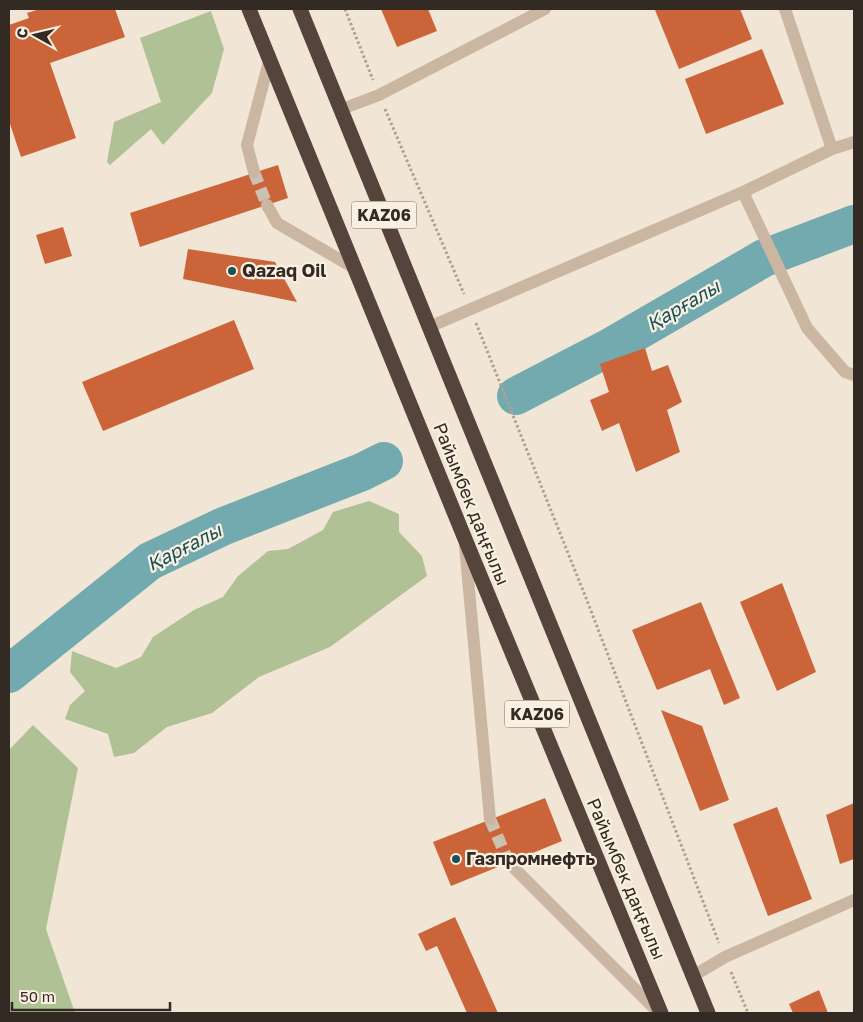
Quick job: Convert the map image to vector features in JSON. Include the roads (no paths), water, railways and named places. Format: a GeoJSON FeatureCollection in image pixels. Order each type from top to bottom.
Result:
{"type":"FeatureCollection","features":[{"type":"Feature","properties":{"kind":"highway","name":"Райымбек даңғылы"},"geometry":{"type":"LineString","coordinates":[[249,9],[464,539],[660,1013]]}},
{"type":"Feature","properties":{"kind":"highway","name":"Райымбек даңғылы"},"geometry":{"type":"LineString","coordinates":[[300,9],[708,1013]]}},
{"type":"Feature","properties":{"kind":"street"},"geometry":{"type":"LineString","coordinates":[[342,109],[379,95],[546,9]]}},
{"type":"Feature","properties":{"kind":"street"},"geometry":{"type":"LineString","coordinates":[[785,9],[832,149]]}},
{"type":"Feature","properties":{"kind":"street"},"geometry":{"type":"LineString","coordinates":[[254,172],[248,145],[270,58]]}},
{"type":"Feature","properties":{"kind":"street"},"geometry":{"type":"LineString","coordinates":[[429,326],[743,192],[832,149],[854,142]]}},
{"type":"Feature","properties":{"kind":"street"},"geometry":{"type":"LineString","coordinates":[[743,192],[807,328],[845,372],[854,375]]}},
{"type":"Feature","properties":{"kind":"street"},"geometry":{"type":"LineString","coordinates":[[266,205],[277,223],[356,269]]}},
{"type":"Feature","properties":{"kind":"street"},"geometry":{"type":"LineString","coordinates":[[464,539],[490,820]]}},
{"type":"Feature","properties":{"kind":"street"},"geometry":{"type":"LineString","coordinates":[[509,863],[660,1013]]}},
{"type":"Feature","properties":{"kind":"street"},"geometry":{"type":"LineString","coordinates":[[693,976],[725,957],[854,900]]}},
{"type":"Feature","properties":{"kind":"waterway","name":"Қарғалы"},"geometry":{"type":"LineString","coordinates":[[516,396],[612,346],[764,258],[854,224]]}},
{"type":"Feature","properties":{"kind":"waterway","name":"Қарғалы"},"geometry":{"type":"LineString","coordinates":[[9,674],[150,561],[224,526],[362,472],[384,461]]}},
{"type":"Feature","properties":{"kind":"tunnel"},"geometry":{"type":"LineString","coordinates":[[254,172],[267,205]]}},
{"type":"Feature","properties":{"kind":"tunnel"},"geometry":{"type":"LineString","coordinates":[[490,819],[509,863]]}},
{"type":"Feature","properties":{"kind":"place","name":"Qazaq Oil"},"geometry":{"type":"Point","coordinates":[232,271]}},
{"type":"Feature","properties":{"kind":"place","name":"Газпромнефть"},"geometry":{"type":"Point","coordinates":[456,859]}}]}
